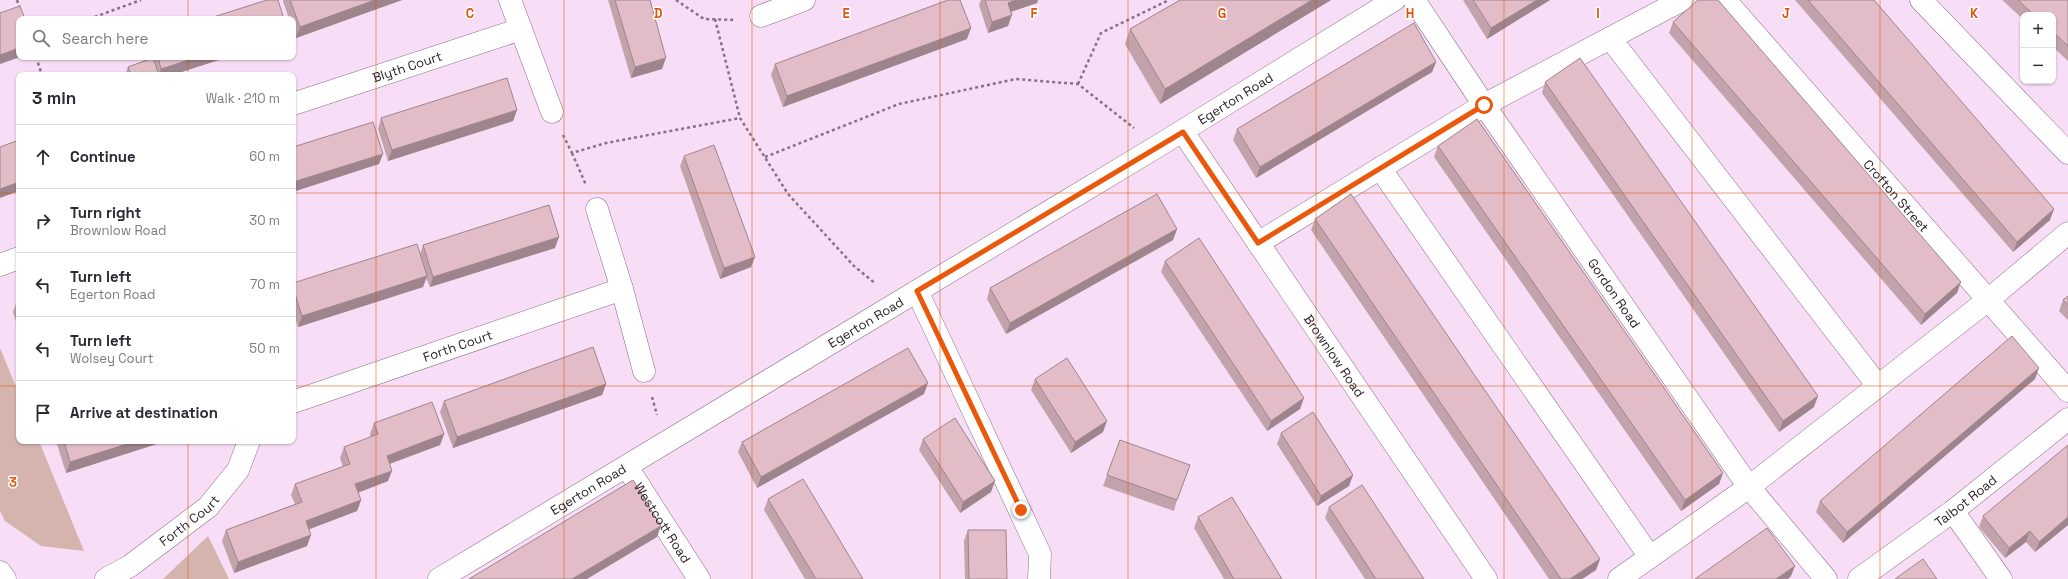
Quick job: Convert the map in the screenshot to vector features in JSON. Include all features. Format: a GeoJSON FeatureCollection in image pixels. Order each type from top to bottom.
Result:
{"type":"FeatureCollection","features":[{"type":"Feature","properties":{"kind":"street"},"geometry":{"type":"LineString","coordinates":[[510,0],[552,112]]}},
{"type":"Feature","properties":{"kind":"street"},"geometry":{"type":"LineString","coordinates":[[761,16],[804,0]]}},
{"type":"Feature","properties":{"kind":"street","name":"Egerton Road"},"geometry":{"type":"LineString","coordinates":[[439,579],[1183,132],[1394,0]]}},
{"type":"Feature","properties":{"kind":"street","name":"Gordon Road"},"geometry":{"type":"LineString","coordinates":[[1414,0],[1484,105],[1748,487],[1826,579]]}},
{"type":"Feature","properties":{"kind":"street"},"geometry":{"type":"LineString","coordinates":[[1258,243],[1484,105],[1682,0]]}},
{"type":"Feature","properties":{"kind":"street","name":"Crofton Street"},"geometry":{"type":"LineString","coordinates":[[1725,0],[2068,391]]}},
{"type":"Feature","properties":{"kind":"street"},"geometry":{"type":"LineString","coordinates":[[1922,0],[2068,153]]}},
{"type":"Feature","properties":{"kind":"street","name":"Blyth Court"},"geometry":{"type":"LineString","coordinates":[[296,103],[521,29]]}},
{"type":"Feature","properties":{"kind":"street"},"geometry":{"type":"LineString","coordinates":[[1610,38],[1878,386]]}},
{"type":"Feature","properties":{"kind":"street","name":"Brownlow Road"},"geometry":{"type":"LineString","coordinates":[[1183,132],[1486,579]]}},
{"type":"Feature","properties":{"kind":"street"},"geometry":{"type":"LineString","coordinates":[[1380,168],[1650,557]]}},
{"type":"Feature","properties":{"kind":"street"},"geometry":{"type":"LineString","coordinates":[[597,209],[622,289],[644,371]]}},
{"type":"Feature","properties":{"kind":"street"},"geometry":{"type":"LineString","coordinates":[[1618,579],[1748,487],[1988,300],[2068,233]]}},
{"type":"Feature","properties":{"kind":"street"},"geometry":{"type":"LineString","coordinates":[[0,265],[16,259]]}},
{"type":"Feature","properties":{"kind":"street","name":"Forth Court"},"geometry":{"type":"LineString","coordinates":[[296,401],[622,289]]}},
{"type":"Feature","properties":{"kind":"street"},"geometry":{"type":"LineString","coordinates":[[908,297],[1040,554],[1039,579]]}},
{"type":"Feature","properties":{"kind":"street","name":"Talbot Road"},"geometry":{"type":"LineString","coordinates":[[1859,579],[1953,511],[2068,419]]}},
{"type":"Feature","properties":{"kind":"street","name":"Forth Court"},"geometry":{"type":"LineString","coordinates":[[106,579],[130,566],[208,507],[238,470],[248,444]]}},
{"type":"Feature","properties":{"kind":"street","name":"Westcott Road"},"geometry":{"type":"LineString","coordinates":[[627,467],[699,579]]}},
{"type":"Feature","properties":{"kind":"street"},"geometry":{"type":"LineString","coordinates":[[1953,511],[2001,579]]}},
{"type":"Feature","properties":{"kind":"street"},"geometry":{"type":"LineString","coordinates":[[0,572],[5,579]]}},
{"type":"Feature","properties":{"kind":"path"},"geometry":{"type":"LineString","coordinates":[[17,0],[21,13]]}},
{"type":"Feature","properties":{"kind":"path"},"geometry":{"type":"LineString","coordinates":[[97,16],[141,0]]}},
{"type":"Feature","properties":{"kind":"path"},"geometry":{"type":"LineString","coordinates":[[676,0],[704,19],[734,20],[761,16]]}},
{"type":"Feature","properties":{"kind":"path"},"geometry":{"type":"LineString","coordinates":[[1078,84],[1101,33],[1169,0]]}},
{"type":"Feature","properties":{"kind":"path"},"geometry":{"type":"LineString","coordinates":[[715,19],[740,118],[788,194],[854,266],[908,297]]}},
{"type":"Feature","properties":{"kind":"path"},"geometry":{"type":"LineString","coordinates":[[37,60],[41,72]]}},
{"type":"Feature","properties":{"kind":"path"},"geometry":{"type":"LineString","coordinates":[[765,157],[899,104],[1016,79],[1078,84],[1158,146]]}},
{"type":"Feature","properties":{"kind":"path"},"geometry":{"type":"LineString","coordinates":[[552,112],[597,209]]}},
{"type":"Feature","properties":{"kind":"path"},"geometry":{"type":"LineString","coordinates":[[572,153],[606,143],[740,118]]}},
{"type":"Feature","properties":{"kind":"path"},"geometry":{"type":"LineString","coordinates":[[644,371],[666,443]]}},
{"type":"Feature","properties":{"kind":"shaded area"},"geometry":{"type":"Polygon","coordinates":[[[0,348],[16,387],[16,444],[40,444],[84,551],[41,546],[5,521],[0,511],[0,348]]]}},
{"type":"Feature","properties":{"kind":"shaded area"},"geometry":{"type":"Polygon","coordinates":[[[208,536],[229,579],[163,579],[208,536]]]}},
{"type":"Feature","properties":{"kind":"building"},"geometry":{"type":"Polygon","coordinates":[[[267,0],[278,0],[283,16],[216,16],[267,0]]]}},
{"type":"Feature","properties":{"kind":"building"},"geometry":{"type":"Polygon","coordinates":[[[290,0],[375,0],[300,27],[290,0]]]}},
{"type":"Feature","properties":{"kind":"building"},"geometry":{"type":"Polygon","coordinates":[[[615,0],[650,0],[666,58],[635,67],[615,0]]]}},
{"type":"Feature","properties":{"kind":"building"},"geometry":{"type":"Polygon","coordinates":[[[948,0],[960,0],[971,28],[787,96],[775,64],[948,0]]]}},
{"type":"Feature","properties":{"kind":"building"},"geometry":{"type":"Polygon","coordinates":[[[985,0],[1017,0],[1008,3],[1012,15],[992,22],[985,0]]]}},
{"type":"Feature","properties":{"kind":"building"},"geometry":{"type":"Polygon","coordinates":[[[1180,0],[1312,0],[1165,89],[1130,29],[1180,0]]]}},
{"type":"Feature","properties":{"kind":"building"},"geometry":{"type":"Polygon","coordinates":[[[1473,0],[1537,0],[1491,28],[1473,0]]]}},
{"type":"Feature","properties":{"kind":"building"},"geometry":{"type":"Polygon","coordinates":[[[1698,0],[1718,0],[1961,282],[1925,314],[1673,22],[1698,0]]]}},
{"type":"Feature","properties":{"kind":"building"},"geometry":{"type":"Polygon","coordinates":[[[1808,0],[1874,0],[2054,209],[2017,242],[1808,0]]]}},
{"type":"Feature","properties":{"kind":"building"},"geometry":{"type":"Polygon","coordinates":[[[2018,0],[2068,0],[2068,46],[2056,35],[2056,12],[2031,12],[2018,0]]]}},
{"type":"Feature","properties":{"kind":"building"},"geometry":{"type":"Polygon","coordinates":[[[20,6],[24,16],[16,16],[16,49],[0,55],[0,13],[20,6]]]}},
{"type":"Feature","properties":{"kind":"building"},"geometry":{"type":"Polygon","coordinates":[[[1414,23],[1436,62],[1260,167],[1237,129],[1414,23]]]}},
{"type":"Feature","properties":{"kind":"building"},"geometry":{"type":"Polygon","coordinates":[[[1580,58],[1818,396],[1783,421],[1545,82],[1580,58]]]}},
{"type":"Feature","properties":{"kind":"building"},"geometry":{"type":"Polygon","coordinates":[[[147,60],[154,60],[158,72],[130,72],[128,67],[147,60]]]}},
{"type":"Feature","properties":{"kind":"building"},"geometry":{"type":"Polygon","coordinates":[[[159,60],[189,60],[161,69],[159,60]]]}},
{"type":"Feature","properties":{"kind":"building"},"geometry":{"type":"Polygon","coordinates":[[[507,78],[517,110],[392,150],[381,118],[507,78]]]}},
{"type":"Feature","properties":{"kind":"building"},"geometry":{"type":"Polygon","coordinates":[[[1477,119],[1723,473],[1685,500],[1438,146],[1477,119]]]}},
{"type":"Feature","properties":{"kind":"building"},"geometry":{"type":"Polygon","coordinates":[[[373,122],[383,154],[296,181],[296,146],[373,122]]]}},
{"type":"Feature","properties":{"kind":"building"},"geometry":{"type":"Polygon","coordinates":[[[16,141],[16,183],[0,189],[0,147],[16,141]]]}},
{"type":"Feature","properties":{"kind":"building"},"geometry":{"type":"Polygon","coordinates":[[[714,145],[755,257],[724,268],[684,156],[714,145]]]}},
{"type":"Feature","properties":{"kind":"building"},"geometry":{"type":"Polygon","coordinates":[[[1157,194],[1177,229],[1010,323],[990,288],[1157,194]]]}},
{"type":"Feature","properties":{"kind":"building"},"geometry":{"type":"Polygon","coordinates":[[[1351,194],[1600,559],[1570,579],[1561,579],[1315,219],[1351,194]]]}},
{"type":"Feature","properties":{"kind":"building"},"geometry":{"type":"Polygon","coordinates":[[[549,205],[559,237],[433,277],[423,245],[549,205]]]}},
{"type":"Feature","properties":{"kind":"building"},"geometry":{"type":"Polygon","coordinates":[[[1199,238],[1304,398],[1271,421],[1165,261],[1199,238]]]}},
{"type":"Feature","properties":{"kind":"building"},"geometry":{"type":"Polygon","coordinates":[[[417,244],[427,276],[302,316],[296,297],[296,282],[417,244]]]}},
{"type":"Feature","properties":{"kind":"building"},"geometry":{"type":"Polygon","coordinates":[[[2068,296],[2068,305],[2063,300],[2068,296]]]}},
{"type":"Feature","properties":{"kind":"building"},"geometry":{"type":"Polygon","coordinates":[[[2012,336],[2039,368],[1847,532],[1820,501],[2012,336]]]}},
{"type":"Feature","properties":{"kind":"building"},"geometry":{"type":"Polygon","coordinates":[[[593,347],[606,384],[457,437],[444,401],[593,347]]]}},
{"type":"Feature","properties":{"kind":"building"},"geometry":{"type":"Polygon","coordinates":[[[908,348],[928,383],[761,477],[742,442],[908,348]]]}},
{"type":"Feature","properties":{"kind":"building"},"geometry":{"type":"Polygon","coordinates":[[[1067,358],[1107,421],[1075,442],[1035,379],[1067,358]]]}},
{"type":"Feature","properties":{"kind":"building"},"geometry":{"type":"Polygon","coordinates":[[[432,402],[444,434],[387,456],[392,471],[355,484],[361,500],[306,521],[311,535],[238,562],[226,530],[302,502],[295,484],[350,464],[344,447],[378,434],[374,423],[432,402]]]}},
{"type":"Feature","properties":{"kind":"building"},"geometry":{"type":"Polygon","coordinates":[[[1313,412],[1353,475],[1321,496],[1281,433],[1313,412]]]}},
{"type":"Feature","properties":{"kind":"building"},"geometry":{"type":"Polygon","coordinates":[[[955,418],[995,481],[963,502],[923,439],[955,418]]]}},
{"type":"Feature","properties":{"kind":"building"},"geometry":{"type":"Polygon","coordinates":[[[1120,440],[1190,465],[1177,500],[1107,475],[1120,440]]]}},
{"type":"Feature","properties":{"kind":"building"},"geometry":{"type":"Polygon","coordinates":[[[65,444],[127,444],[70,462],[65,444]]]}},
{"type":"Feature","properties":{"kind":"building"},"geometry":{"type":"Polygon","coordinates":[[[2068,445],[2068,517],[2039,542],[2030,531],[2009,548],[1983,516],[2068,445]]]}},
{"type":"Feature","properties":{"kind":"building"},"geometry":{"type":"Polygon","coordinates":[[[803,479],[863,579],[816,579],[768,499],[803,479]]]}},
{"type":"Feature","properties":{"kind":"building"},"geometry":{"type":"Polygon","coordinates":[[[633,480],[661,526],[572,579],[469,579],[633,480]]]}},
{"type":"Feature","properties":{"kind":"building"},"geometry":{"type":"Polygon","coordinates":[[[1362,485],[1424,579],[1376,579],[1329,507],[1362,485]]]}},
{"type":"Feature","properties":{"kind":"building"},"geometry":{"type":"Polygon","coordinates":[[[1232,497],[1282,579],[1234,579],[1198,517],[1232,497]]]}},
{"type":"Feature","properties":{"kind":"building"},"geometry":{"type":"Polygon","coordinates":[[[1767,528],[1795,566],[1776,579],[1695,579],[1767,528]]]}},
{"type":"Feature","properties":{"kind":"building"},"geometry":{"type":"Polygon","coordinates":[[[968,530],[1006,530],[1007,579],[969,579],[968,530]]]}},
{"type":"Feature","properties":{"kind":"building"},"geometry":{"type":"Polygon","coordinates":[[[1923,559],[1937,579],[1895,579],[1923,559]]]}},
{"type":"Feature","properties":{"kind":"route"},"geometry":{"type":"LineString","coordinates":[[1021,510],[917,291],[1183,132],[1258,243],[1484,105]]}}]}
